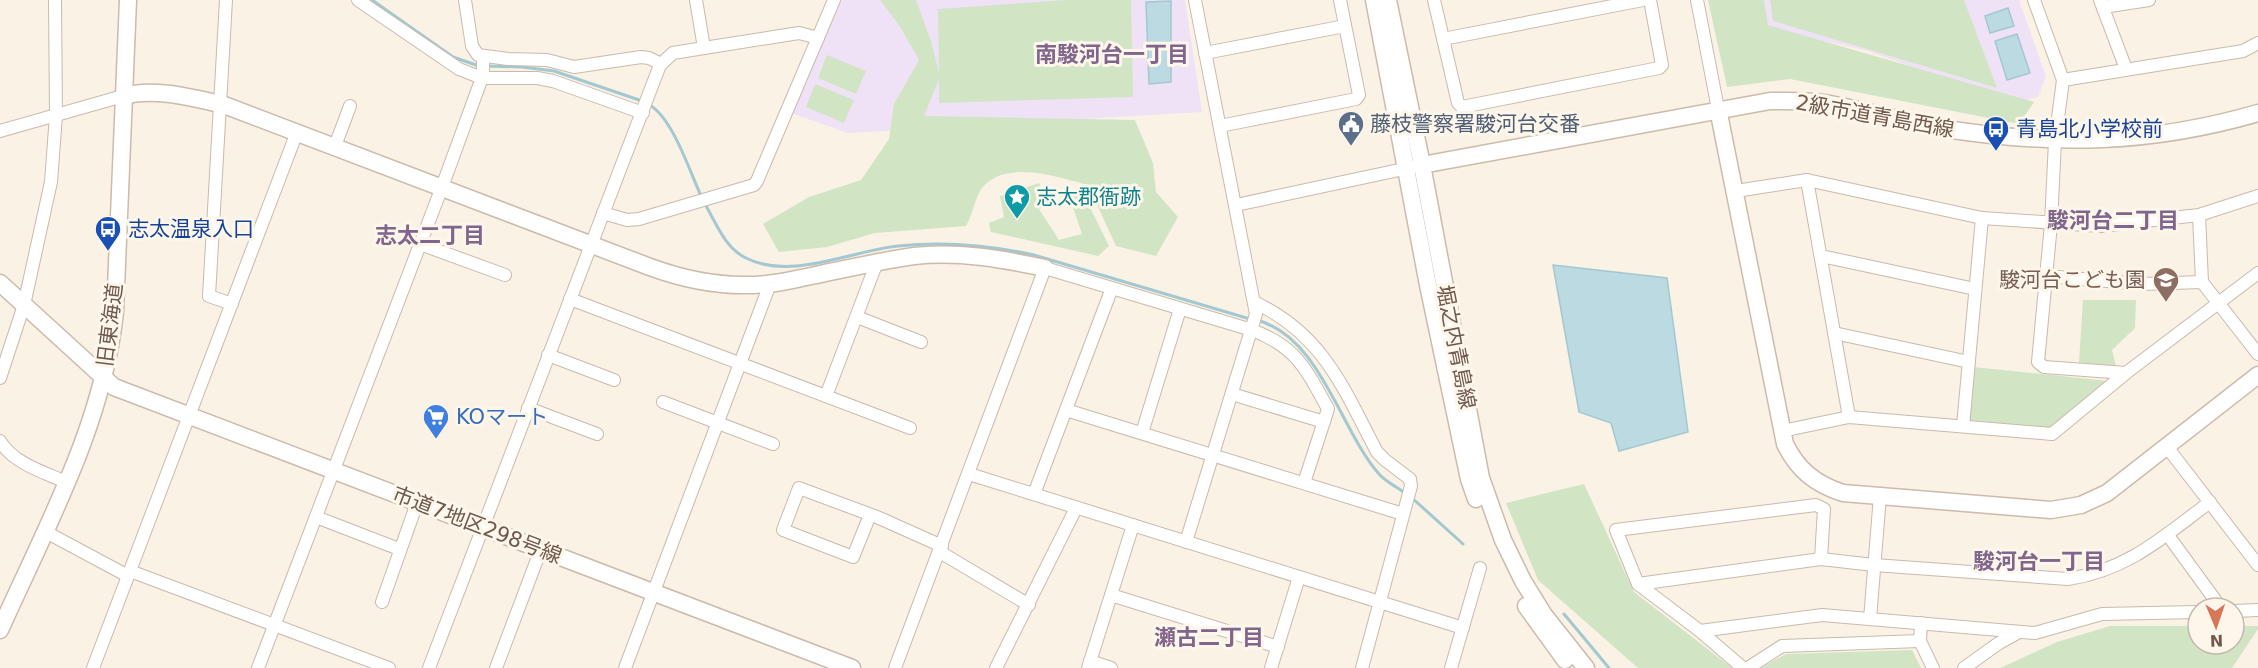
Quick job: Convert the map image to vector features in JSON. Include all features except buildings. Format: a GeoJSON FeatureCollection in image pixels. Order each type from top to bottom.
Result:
{"type":"FeatureCollection","features":[{"type":"Feature","properties":{"kind":"street"},"geometry":{"type":"LineString","coordinates":[[1,368],[24,305],[51,182],[56,115],[55,0]]}},
{"type":"Feature","properties":{"kind":"street","name":"旧東海道"},"geometry":{"type":"LineString","coordinates":[[0,630],[89,425],[112,342],[128,0]]}},
{"type":"Feature","properties":{"kind":"street"},"geometry":{"type":"LineString","coordinates":[[226,0],[209,296],[232,304]]}},
{"type":"Feature","properties":{"kind":"street"},"geometry":{"type":"LineString","coordinates":[[358,0],[459,69],[482,76],[537,78],[553,81],[643,112]]}},
{"type":"Feature","properties":{"kind":"street"},"geometry":{"type":"LineString","coordinates":[[465,0],[472,46],[474,52],[483,56],[547,60],[574,67],[640,57],[649,58],[661,64]]}},
{"type":"Feature","properties":{"kind":"street"},"geometry":{"type":"LineString","coordinates":[[696,0],[704,48]]}},
{"type":"Feature","properties":{"kind":"street"},"geometry":{"type":"LineString","coordinates":[[603,213],[627,220],[639,219],[753,185],[757,181],[834,0]]}},
{"type":"Feature","properties":{"kind":"street"},"geometry":{"type":"LineString","coordinates":[[1186,542],[1252,329],[1255,308],[1195,0]]}},
{"type":"Feature","properties":{"kind":"street"},"geometry":{"type":"LineString","coordinates":[[1220,126],[1356,99],[1359,95],[1340,0]]}},
{"type":"Feature","properties":{"kind":"street","name":"堀之内青島線"},"geometry":{"type":"LineString","coordinates":[[1374,0],[1414,167],[1480,478],[1503,540],[1523,581],[1544,615],[1586,668]]}},
{"type":"Feature","properties":{"kind":"street","name":"堀之内青島線"},"geometry":{"type":"LineString","coordinates":[[1388,0],[1414,167],[1428,285],[1469,479],[1493,545],[1514,588],[1537,624],[1571,668]]}},
{"type":"Feature","properties":{"kind":"street"},"geometry":{"type":"LineString","coordinates":[[1434,0],[1458,103],[1462,107],[1659,68],[1662,65],[1650,0]]}},
{"type":"Feature","properties":{"kind":"street"},"geometry":{"type":"LineString","coordinates":[[1443,39],[1643,0]]}},
{"type":"Feature","properties":{"kind":"street"},"geometry":{"type":"LineString","coordinates":[[1697,0],[1782,431],[1790,455],[1816,482],[1842,493],[2051,510],[2067,508],[2087,503],[2107,493],[2258,375]]}},
{"type":"Feature","properties":{"kind":"street"},"geometry":{"type":"LineString","coordinates":[[2034,0],[2062,80],[2055,141],[2051,224],[2038,362],[2044,367],[2126,373]]}},
{"type":"Feature","properties":{"kind":"street"},"geometry":{"type":"LineString","coordinates":[[2126,69],[2102,4],[2149,0]]}},
{"type":"Feature","properties":{"kind":"street"},"geometry":{"type":"LineString","coordinates":[[1205,53],[1345,26]]}},
{"type":"Feature","properties":{"kind":"street"},"geometry":{"type":"LineString","coordinates":[[429,668],[661,64],[674,53],[704,48],[799,33],[818,38]]}},
{"type":"Feature","properties":{"kind":"street"},"geometry":{"type":"LineString","coordinates":[[2062,80],[2243,51],[2258,43]]}},
{"type":"Feature","properties":{"kind":"street"},"geometry":{"type":"LineString","coordinates":[[258,668],[442,187],[482,76],[483,56]]}},
{"type":"Feature","properties":{"kind":"street"},"geometry":{"type":"LineString","coordinates":[[0,131],[137,92],[168,94],[220,104],[336,146],[650,267],[694,280],[722,284],[770,284],[916,256],[976,256],[1045,268],[1252,329],[1280,343],[1307,370],[1328,409],[1305,483]]}},
{"type":"Feature","properties":{"kind":"street","name":"2級市道青島西線"},"geometry":{"type":"LineString","coordinates":[[1414,167],[1770,101],[1827,103],[1943,128],[2004,137],[2055,141],[2117,140],[2166,134],[2217,125],[2258,113]]}},
{"type":"Feature","properties":{"kind":"street"},"geometry":{"type":"LineString","coordinates":[[336,146],[350,106]]}},
{"type":"Feature","properties":{"kind":"street"},"geometry":{"type":"LineString","coordinates":[[93,668],[297,132]]}},
{"type":"Feature","properties":{"kind":"street"},"geometry":{"type":"LineString","coordinates":[[1236,206],[1414,167]]}},
{"type":"Feature","properties":{"kind":"street"},"geometry":{"type":"LineString","coordinates":[[1736,191],[1807,180],[1982,218],[2101,226],[2199,215],[2258,196]]}},
{"type":"Feature","properties":{"kind":"street"},"geometry":{"type":"LineString","coordinates":[[1807,180],[1849,417]]}},
{"type":"Feature","properties":{"kind":"street"},"geometry":{"type":"LineString","coordinates":[[2199,215],[2202,282],[2258,354]]}},
{"type":"Feature","properties":{"kind":"street"},"geometry":{"type":"LineString","coordinates":[[1963,426],[1982,218]]}},
{"type":"Feature","properties":{"kind":"street"},"geometry":{"type":"LineString","coordinates":[[420,244],[505,275]]}},
{"type":"Feature","properties":{"kind":"street"},"geometry":{"type":"LineString","coordinates":[[1821,256],[1975,289]]}},
{"type":"Feature","properties":{"kind":"street"},"geometry":{"type":"LineString","coordinates":[[826,396],[877,262]]}},
{"type":"Feature","properties":{"kind":"street"},"geometry":{"type":"LineString","coordinates":[[895,668],[1045,268]]}},
{"type":"Feature","properties":{"kind":"street"},"geometry":{"type":"LineString","coordinates":[[1782,431],[1849,417],[2052,434],[2126,373],[2258,273]]}},
{"type":"Feature","properties":{"kind":"street"},"geometry":{"type":"LineString","coordinates":[[2046,276],[2143,284],[2202,282]]}},
{"type":"Feature","properties":{"kind":"street","name":"市道7地区298号線"},"geometry":{"type":"LineString","coordinates":[[0,283],[103,380],[114,387],[852,668]]}},
{"type":"Feature","properties":{"kind":"street"},"geometry":{"type":"LineString","coordinates":[[625,668],[770,284]]}},
{"type":"Feature","properties":{"kind":"street"},"geometry":{"type":"LineString","coordinates":[[1034,494],[1112,288]]}},
{"type":"Feature","properties":{"kind":"street"},"geometry":{"type":"LineString","coordinates":[[570,299],[910,428]]}},
{"type":"Feature","properties":{"kind":"street"},"geometry":{"type":"LineString","coordinates":[[1255,308],[1282,318],[1308,337],[1322,353],[1377,452],[1410,479],[1411,486],[1362,668]]}},
{"type":"Feature","properties":{"kind":"street"},"geometry":{"type":"LineString","coordinates":[[1142,433],[1180,309]]}},
{"type":"Feature","properties":{"kind":"street"},"geometry":{"type":"LineString","coordinates":[[857,317],[921,342]]}},
{"type":"Feature","properties":{"kind":"street"},"geometry":{"type":"LineString","coordinates":[[1834,333],[1969,362]]}},
{"type":"Feature","properties":{"kind":"street"},"geometry":{"type":"LineString","coordinates":[[548,355],[614,380]]}},
{"type":"Feature","properties":{"kind":"street"},"geometry":{"type":"LineString","coordinates":[[1232,394],[1324,422]]}},
{"type":"Feature","properties":{"kind":"street"},"geometry":{"type":"LineString","coordinates":[[663,402],[774,444]]}},
{"type":"Feature","properties":{"kind":"street"},"geometry":{"type":"LineString","coordinates":[[528,408],[597,434]]}},
{"type":"Feature","properties":{"kind":"street"},"geometry":{"type":"LineString","coordinates":[[1066,410],[1305,483],[1405,508]]}},
{"type":"Feature","properties":{"kind":"street"},"geometry":{"type":"LineString","coordinates":[[0,441],[4,448],[33,468],[66,482]]}},
{"type":"Feature","properties":{"kind":"street"},"geometry":{"type":"LineString","coordinates":[[2167,447],[2258,565]]}},
{"type":"Feature","properties":{"kind":"street"},"geometry":{"type":"LineString","coordinates":[[969,474],[1463,628]]}},
{"type":"Feature","properties":{"kind":"street"},"geometry":{"type":"LineString","coordinates":[[870,514],[853,557],[783,530],[799,488],[870,514],[941,549],[1029,605]]}},
{"type":"Feature","properties":{"kind":"street"},"geometry":{"type":"LineString","coordinates":[[1870,619],[1880,496]]}},
{"type":"Feature","properties":{"kind":"street"},"geometry":{"type":"LineString","coordinates":[[1638,584],[1821,559],[2068,579],[2094,575],[2116,567],[2140,553],[2210,502]]}},
{"type":"Feature","properties":{"kind":"street"},"geometry":{"type":"LineString","coordinates":[[382,602],[417,503]]}},
{"type":"Feature","properties":{"kind":"street"},"geometry":{"type":"LineString","coordinates":[[1821,559],[1824,509],[1816,505],[1616,530],[1638,584],[1746,668],[1782,646],[1920,641]]}},
{"type":"Feature","properties":{"kind":"street"},"geometry":{"type":"LineString","coordinates":[[996,668],[1076,507]]}},
{"type":"Feature","properties":{"kind":"street"},"geometry":{"type":"LineString","coordinates":[[316,517],[399,549]]}},
{"type":"Feature","properties":{"kind":"street"},"geometry":{"type":"LineString","coordinates":[[1110,668],[1089,665],[1133,525]]}},
{"type":"Feature","properties":{"kind":"street"},"geometry":{"type":"LineString","coordinates":[[44,531],[129,574],[388,668]]}},
{"type":"Feature","properties":{"kind":"street"},"geometry":{"type":"LineString","coordinates":[[2167,534],[2212,596]]}},
{"type":"Feature","properties":{"kind":"street"},"geometry":{"type":"LineString","coordinates":[[496,668],[541,549]]}},
{"type":"Feature","properties":{"kind":"street"},"geometry":{"type":"LineString","coordinates":[[1451,668],[1480,567]]}},
{"type":"Feature","properties":{"kind":"street"},"geometry":{"type":"LineString","coordinates":[[1271,668],[1299,577]]}},
{"type":"Feature","properties":{"kind":"street"},"geometry":{"type":"LineString","coordinates":[[1111,594],[1278,647]]}},
{"type":"Feature","properties":{"kind":"street"},"geometry":{"type":"LineString","coordinates":[[1700,631],[1822,615],[2035,633],[2102,615],[2186,612]]}},
{"type":"Feature","properties":{"kind":"street"},"geometry":{"type":"LineString","coordinates":[[1921,623],[1920,641],[1933,668]]}},
{"type":"Feature","properties":{"kind":"street"},"geometry":{"type":"LineString","coordinates":[[1964,668],[1999,642],[2020,632]]}},
{"type":"Feature","properties":{"kind":"shaded area"},"geometry":{"type":"Polygon","coordinates":[[[842,0],[1185,0],[1202,112],[848,133],[791,113],[842,0]]]}},
{"type":"Feature","properties":{"kind":"shaded area"},"geometry":{"type":"Polygon","coordinates":[[[1764,0],[2019,0],[2046,77],[2038,97],[2015,103],[1865,50],[1768,29],[1764,0]]]}},
{"type":"Feature","properties":{"kind":"green space"},"geometry":{"type":"Polygon","coordinates":[[[880,0],[916,0],[931,41],[939,73],[938,9],[1066,0],[1131,0],[1133,97],[939,103],[939,79],[924,116],[1135,120],[1153,163],[1156,192],[1178,217],[1156,256],[1116,246],[1088,185],[1047,175],[1017,172],[992,179],[982,188],[966,226],[875,233],[827,247],[779,252],[763,224],[809,197],[861,180],[889,139],[894,104],[919,60],[899,25],[880,0]]]}},
{"type":"Feature","properties":{"kind":"green space"},"geometry":{"type":"Polygon","coordinates":[[[1708,0],[1764,0],[1768,25],[2034,102],[2019,124],[1790,79],[1727,87],[1708,0]]]}},
{"type":"Feature","properties":{"kind":"green space"},"geometry":{"type":"Polygon","coordinates":[[[1770,0],[1964,0],[1997,88],[1773,21],[1770,0]]]}},
{"type":"Feature","properties":{"kind":"green space"},"geometry":{"type":"Polygon","coordinates":[[[827,55],[866,71],[856,94],[818,78],[827,55]]]}},
{"type":"Feature","properties":{"kind":"green space"},"geometry":{"type":"Polygon","coordinates":[[[815,84],[854,100],[844,123],[806,107],[815,84]]]}},
{"type":"Feature","properties":{"kind":"green space"},"geometry":{"type":"Polygon","coordinates":[[[1039,183],[1048,205],[1039,209],[1059,240],[1082,234],[1067,189],[1081,189],[1109,246],[1098,256],[991,232],[989,223],[1004,217],[1000,196],[1039,183]]]}},
{"type":"Feature","properties":{"kind":"green space"},"geometry":{"type":"Polygon","coordinates":[[[2083,300],[2136,300],[2135,328],[2112,350],[2116,366],[2079,363],[2083,300]]]}},
{"type":"Feature","properties":{"kind":"green space"},"geometry":{"type":"Polygon","coordinates":[[[1973,367],[2108,381],[2052,428],[1968,420],[1973,367]]]}},
{"type":"Feature","properties":{"kind":"green space"},"geometry":{"type":"Polygon","coordinates":[[[1584,484],[1634,592],[1732,668],[1638,668],[1538,580],[1506,503],[1584,484]]]}},
{"type":"Feature","properties":{"kind":"green space"},"geometry":{"type":"Polygon","coordinates":[[[2110,626],[2186,626],[2186,656],[2240,656],[2232,668],[2000,668],[2057,642],[2110,626]]]}},
{"type":"Feature","properties":{"kind":"green space"},"geometry":{"type":"Polygon","coordinates":[[[2246,626],[2258,626],[2246,647],[2246,626]]]}},
{"type":"Feature","properties":{"kind":"green space"},"geometry":{"type":"Polygon","coordinates":[[[1912,650],[1921,668],[1761,668],[1786,654],[1912,650]]]}},
{"type":"Feature","properties":{"kind":"water"},"geometry":{"type":"Polygon","coordinates":[[[1171,1],[1171,82],[1149,84],[1146,2],[1171,1]]]}},
{"type":"Feature","properties":{"kind":"water"},"geometry":{"type":"Polygon","coordinates":[[[2008,8],[2014,26],[1990,33],[1985,16],[2008,8]]]}},
{"type":"Feature","properties":{"kind":"water"},"geometry":{"type":"Polygon","coordinates":[[[2017,34],[2030,73],[2007,80],[1995,41],[2017,34]]]}},
{"type":"Feature","properties":{"kind":"water"},"geometry":{"type":"Polygon","coordinates":[[[1553,265],[1667,278],[1688,432],[1619,451],[1611,423],[1579,412],[1553,265]]]}},
{"type":"Feature","properties":{"kind":"waterway"},"geometry":{"type":"LineString","coordinates":[[372,0],[453,57],[479,66]]}},
{"type":"Feature","properties":{"kind":"waterway"},"geometry":{"type":"LineString","coordinates":[[486,66],[554,71],[642,101]]}},
{"type":"Feature","properties":{"kind":"waterway"},"geometry":{"type":"LineString","coordinates":[[648,104],[657,111],[673,133],[702,198]]}},
{"type":"Feature","properties":{"kind":"waterway"},"geometry":{"type":"LineString","coordinates":[[705,204],[732,248],[746,258],[763,264],[782,267],[801,266],[898,246],[949,244],[983,246],[1034,255],[1250,319]]}},
{"type":"Feature","properties":{"kind":"waterway"},"geometry":{"type":"LineString","coordinates":[[1257,320],[1279,330],[1297,345],[1327,386],[1365,455],[1382,477],[1405,493]]}},
{"type":"Feature","properties":{"kind":"waterway"},"geometry":{"type":"LineString","coordinates":[[1411,497],[1463,544]]}},
{"type":"Feature","properties":{"kind":"waterway"},"geometry":{"type":"LineString","coordinates":[[1564,614],[1609,668]]}},
{"type":"Feature","properties":{"kind":"place","name":"藤枝警察署駿河台交番"},"geometry":{"type":"Point","coordinates":[1351,147]}},
{"type":"Feature","properties":{"kind":"place","name":"青島北小学校前"},"geometry":{"type":"Point","coordinates":[1996,152]}},
{"type":"Feature","properties":{"kind":"place","name":"志太郡衙跡"},"geometry":{"type":"Point","coordinates":[1017,220]}},
{"type":"Feature","properties":{"kind":"place","name":"志太温泉入口"},"geometry":{"type":"Point","coordinates":[108,252]}},
{"type":"Feature","properties":{"kind":"place","name":"駿河台こども園"},"geometry":{"type":"Point","coordinates":[2166,303]}},
{"type":"Feature","properties":{"kind":"place","name":"KOマート"},"geometry":{"type":"Point","coordinates":[436,440]}},
{"type":"Feature","properties":{"kind":"district","name":"南駿河台一丁目"},"geometry":{"type":"Point","coordinates":[1112,54]}},
{"type":"Feature","properties":{"kind":"district","name":"駿河台二丁目"},"geometry":{"type":"Point","coordinates":[2113,220]}},
{"type":"Feature","properties":{"kind":"district","name":"志太二丁目"},"geometry":{"type":"Point","coordinates":[430,235]}},
{"type":"Feature","properties":{"kind":"district","name":"駿河台一丁目"},"geometry":{"type":"Point","coordinates":[2039,561]}},
{"type":"Feature","properties":{"kind":"district","name":"瀬古二丁目"},"geometry":{"type":"Point","coordinates":[1209,637]}}]}
